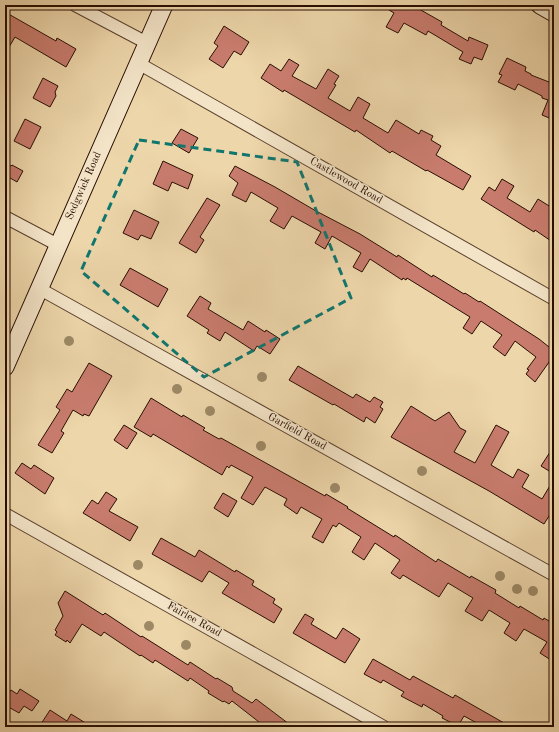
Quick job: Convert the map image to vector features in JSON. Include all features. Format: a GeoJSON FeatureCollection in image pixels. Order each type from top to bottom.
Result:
{"type":"FeatureCollection","features":[{"type":"Feature","properties":{"kind":"main road","name":"Sedgwick Road"},"geometry":{"type":"LineString","coordinates":[[5,367],[164,5]]}},
{"type":"Feature","properties":{"kind":"main road"},"geometry":{"type":"LineString","coordinates":[[540,5],[554,13]]}},
{"type":"Feature","properties":{"kind":"street"},"geometry":{"type":"LineString","coordinates":[[75,5],[147,43]]}},
{"type":"Feature","properties":{"kind":"street","name":"Castlewood Road"},"geometry":{"type":"LineString","coordinates":[[138,63],[554,300]]}},
{"type":"Feature","properties":{"kind":"street"},"geometry":{"type":"LineString","coordinates":[[5,217],[58,245]]}},
{"type":"Feature","properties":{"kind":"street","name":"Garfield Road"},"geometry":{"type":"LineString","coordinates":[[40,288],[554,575]]}},
{"type":"Feature","properties":{"kind":"street","name":"Fairlee Road"},"geometry":{"type":"LineString","coordinates":[[5,514],[384,727]]}},
{"type":"Feature","properties":{"kind":"highlighted area"},"geometry":{"type":"Polygon","coordinates":[[[139,140],[297,162],[351,298],[204,377],[81,271],[139,140]]]}},
{"type":"Feature","properties":{"kind":"building"},"geometry":{"type":"Polygon","coordinates":[[[381,5],[412,5],[442,22],[441,25],[468,41],[469,37],[488,45],[482,60],[474,57],[471,64],[459,59],[463,52],[428,31],[426,35],[404,23],[398,33],[386,27],[394,13],[381,5]]]}},
{"type":"Feature","properties":{"kind":"building"},"geometry":{"type":"Polygon","coordinates":[[[5,12],[56,41],[57,38],[76,49],[66,67],[15,37],[5,54],[5,12]]]}},
{"type":"Feature","properties":{"kind":"building"},"geometry":{"type":"Polygon","coordinates":[[[224,26],[249,42],[241,55],[234,51],[223,68],[209,59],[218,46],[214,43],[224,26]]]}},
{"type":"Feature","properties":{"kind":"building"},"geometry":{"type":"Polygon","coordinates":[[[507,58],[526,67],[525,71],[531,75],[549,82],[554,70],[554,120],[542,115],[548,100],[518,84],[515,90],[498,82],[502,75],[499,74],[507,58]]]}},
{"type":"Feature","properties":{"kind":"building"},"geometry":{"type":"Polygon","coordinates":[[[289,59],[299,65],[292,76],[316,89],[328,69],[339,76],[334,84],[336,85],[328,98],[350,111],[358,97],[370,104],[363,118],[388,133],[396,120],[419,134],[421,130],[433,136],[431,140],[441,146],[436,155],[471,176],[463,190],[392,151],[390,153],[356,130],[355,132],[261,78],[270,64],[281,71],[289,59]]]}},
{"type":"Feature","properties":{"kind":"building"},"geometry":{"type":"Polygon","coordinates":[[[43,78],[58,86],[55,92],[56,96],[50,107],[33,98],[43,78]]]}},
{"type":"Feature","properties":{"kind":"building"},"geometry":{"type":"Polygon","coordinates":[[[25,119],[41,127],[30,149],[14,141],[25,119]]]}},
{"type":"Feature","properties":{"kind":"building"},"geometry":{"type":"Polygon","coordinates":[[[181,129],[198,138],[189,153],[172,143],[181,129]]]}},
{"type":"Feature","properties":{"kind":"building"},"geometry":{"type":"Polygon","coordinates":[[[163,161],[193,175],[188,189],[172,182],[168,191],[153,184],[163,161]]]}},
{"type":"Feature","properties":{"kind":"building"},"geometry":{"type":"Polygon","coordinates":[[[5,163],[23,171],[17,182],[5,175],[5,163]]]}},
{"type":"Feature","properties":{"kind":"building"},"geometry":{"type":"Polygon","coordinates":[[[235,166],[360,234],[397,257],[398,255],[432,277],[433,275],[464,294],[465,293],[479,302],[480,301],[539,339],[554,351],[554,355],[535,382],[526,374],[529,370],[527,369],[536,357],[515,341],[505,356],[493,347],[502,335],[481,321],[472,334],[463,328],[470,317],[407,278],[406,280],[403,278],[402,280],[370,259],[362,272],[353,267],[361,253],[332,236],[325,249],[315,243],[321,232],[292,216],[284,229],[270,221],[278,208],[251,192],[246,202],[232,195],[238,183],[229,176],[235,166]]]}},
{"type":"Feature","properties":{"kind":"building"},"geometry":{"type":"Polygon","coordinates":[[[502,179],[514,186],[507,198],[530,212],[538,199],[554,209],[554,243],[535,230],[534,232],[481,199],[489,187],[495,191],[502,179]]]}},
{"type":"Feature","properties":{"kind":"building"},"geometry":{"type":"Polygon","coordinates":[[[207,198],[220,205],[200,237],[204,240],[196,253],[179,243],[207,198]]]}},
{"type":"Feature","properties":{"kind":"building"},"geometry":{"type":"Polygon","coordinates":[[[134,210],[159,222],[151,239],[141,235],[138,240],[123,233],[134,210]]]}},
{"type":"Feature","properties":{"kind":"building"},"geometry":{"type":"Polygon","coordinates":[[[130,268],[168,289],[158,307],[120,285],[130,268]]]}},
{"type":"Feature","properties":{"kind":"building"},"geometry":{"type":"Polygon","coordinates":[[[200,296],[211,303],[208,309],[243,330],[248,321],[265,332],[266,330],[280,339],[270,354],[257,346],[254,351],[225,332],[220,341],[207,333],[209,330],[187,316],[200,296]]]}},
{"type":"Feature","properties":{"kind":"building"},"geometry":{"type":"Polygon","coordinates":[[[89,363],[112,376],[89,416],[84,414],[83,416],[73,410],[61,431],[64,433],[52,453],[38,445],[60,410],[56,407],[67,389],[72,392],[89,363]]]}},
{"type":"Feature","properties":{"kind":"building"},"geometry":{"type":"Polygon","coordinates":[[[298,366],[353,398],[356,394],[370,402],[374,397],[383,402],[380,407],[383,409],[375,423],[366,417],[364,422],[289,380],[298,366]]]}},
{"type":"Feature","properties":{"kind":"building"},"geometry":{"type":"Polygon","coordinates":[[[151,398],[182,417],[183,415],[205,428],[203,430],[219,439],[221,438],[325,496],[326,494],[394,537],[395,535],[436,562],[438,559],[470,578],[471,576],[496,590],[495,593],[519,608],[520,606],[543,620],[544,618],[554,624],[554,662],[540,653],[547,642],[524,629],[516,641],[504,633],[510,623],[489,610],[482,621],[465,611],[473,598],[448,583],[439,597],[403,575],[400,579],[391,573],[400,560],[375,543],[364,560],[352,552],[361,537],[339,523],[336,527],[333,525],[323,543],[312,537],[322,519],[301,507],[297,514],[284,505],[287,499],[265,487],[253,505],[241,498],[253,477],[231,465],[229,468],[227,466],[222,475],[153,434],[151,437],[134,427],[151,398]]]}},
{"type":"Feature","properties":{"kind":"building"},"geometry":{"type":"Polygon","coordinates":[[[411,406],[435,421],[449,412],[460,428],[466,431],[454,452],[475,463],[496,425],[509,432],[491,465],[513,478],[518,469],[529,475],[522,487],[542,499],[554,479],[554,508],[544,524],[489,491],[391,437],[411,406]]]}},
{"type":"Feature","properties":{"kind":"building"},"geometry":{"type":"Polygon","coordinates":[[[124,425],[137,433],[127,449],[114,440],[124,425]]]}},
{"type":"Feature","properties":{"kind":"building"},"geometry":{"type":"Polygon","coordinates":[[[554,446],[554,474],[541,466],[554,446]]]}},
{"type":"Feature","properties":{"kind":"building"},"geometry":{"type":"Polygon","coordinates":[[[22,463],[31,469],[34,465],[54,478],[45,494],[15,473],[22,463]]]}},
{"type":"Feature","properties":{"kind":"building"},"geometry":{"type":"Polygon","coordinates":[[[106,492],[117,499],[109,511],[138,527],[130,541],[83,513],[92,500],[98,504],[106,492]]]}},
{"type":"Feature","properties":{"kind":"building"},"geometry":{"type":"Polygon","coordinates":[[[223,493],[237,501],[228,517],[214,508],[223,493]]]}},
{"type":"Feature","properties":{"kind":"building"},"geometry":{"type":"Polygon","coordinates":[[[161,538],[195,557],[199,550],[235,572],[236,570],[254,581],[252,585],[275,599],[273,603],[282,609],[274,623],[222,593],[229,583],[209,571],[202,582],[152,554],[161,538]]]}},
{"type":"Feature","properties":{"kind":"building"},"geometry":{"type":"Polygon","coordinates":[[[65,591],[103,615],[105,613],[141,637],[142,636],[188,665],[190,662],[216,679],[217,678],[232,687],[233,691],[252,703],[256,699],[293,727],[255,727],[259,722],[232,701],[229,704],[224,701],[223,702],[208,693],[209,691],[190,678],[188,681],[155,660],[153,663],[104,632],[101,636],[82,624],[70,643],[67,640],[66,642],[55,635],[57,632],[55,630],[63,616],[58,603],[65,591]]]}},
{"type":"Feature","properties":{"kind":"building"},"geometry":{"type":"Polygon","coordinates":[[[305,614],[314,619],[311,624],[336,639],[343,628],[360,639],[345,663],[293,633],[305,614]]]}},
{"type":"Feature","properties":{"kind":"building"},"geometry":{"type":"Polygon","coordinates":[[[373,659],[410,680],[413,676],[453,698],[455,695],[511,727],[484,727],[464,716],[458,726],[442,718],[443,716],[423,704],[422,707],[401,696],[404,692],[383,680],[381,683],[364,674],[373,659]]]}},
{"type":"Feature","properties":{"kind":"building"},"geometry":{"type":"Polygon","coordinates":[[[20,689],[39,701],[32,711],[24,706],[19,713],[5,705],[5,699],[11,690],[17,694],[20,689]]]}},
{"type":"Feature","properties":{"kind":"building"},"geometry":{"type":"Polygon","coordinates":[[[50,710],[67,721],[71,714],[92,727],[39,727],[50,710]]]}}]}
